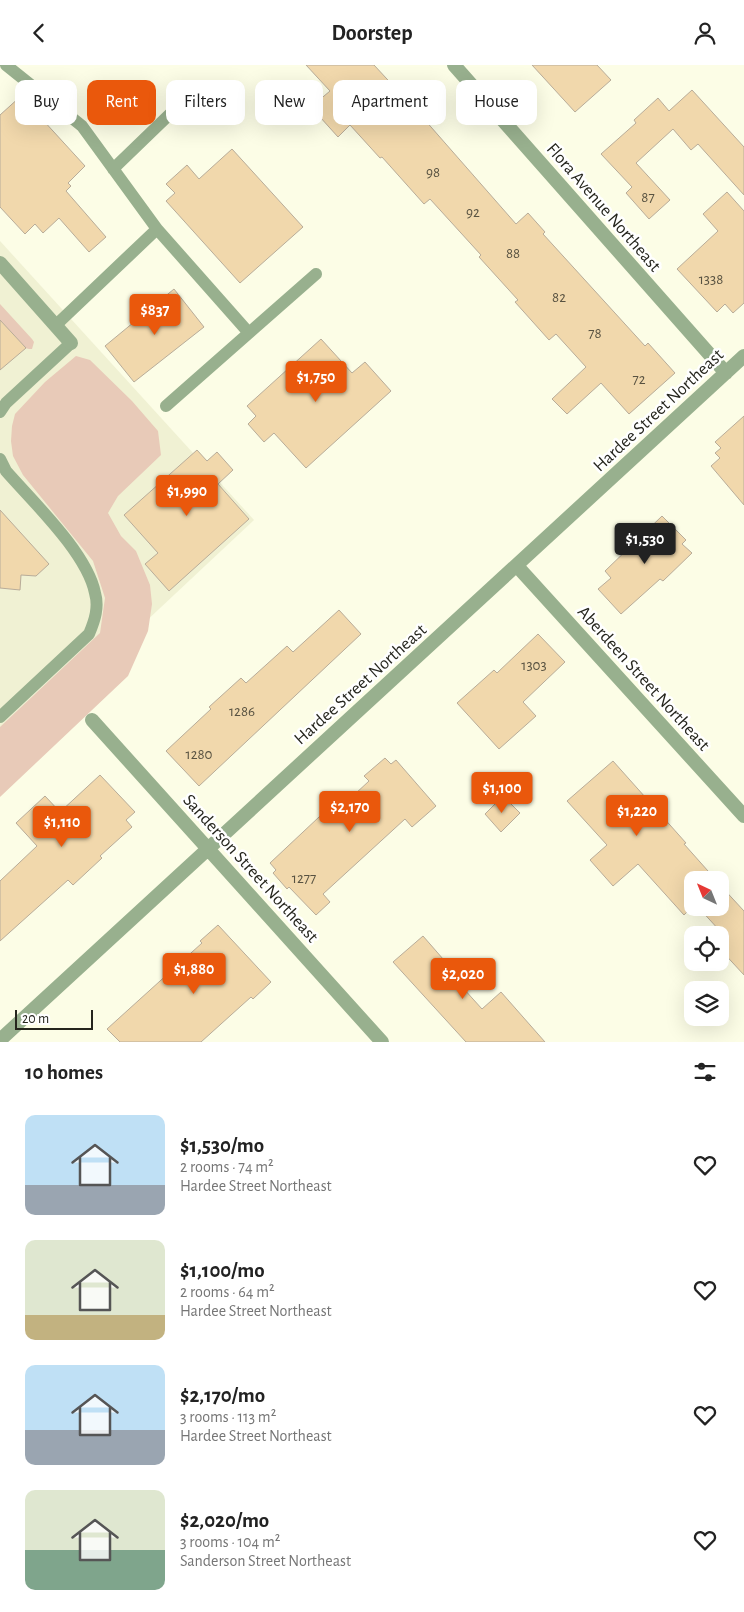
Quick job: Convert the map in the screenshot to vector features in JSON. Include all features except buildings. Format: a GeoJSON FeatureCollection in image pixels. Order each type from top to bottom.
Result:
{"type":"FeatureCollection","features":[{"type":"Feature","properties":{"kind":"street","name":"Flora Avenue Northeast"},"geometry":{"type":"LineString","coordinates":[[454,65],[726,373]]}},
{"type":"Feature","properties":{"kind":"street"},"geometry":{"type":"LineString","coordinates":[[0,263],[71,343]]}},
{"type":"Feature","properties":{"kind":"street","name":"Hardee Street Northeast"},"geometry":{"type":"LineString","coordinates":[[0,1040],[744,356]]}},
{"type":"Feature","properties":{"kind":"street","name":"Aberdeen Street Northeast"},"geometry":{"type":"LineString","coordinates":[[517,566],[744,816]]}},
{"type":"Feature","properties":{"kind":"street","name":"Sanderson Street Northeast"},"geometry":{"type":"LineString","coordinates":[[92,720],[382,1042]]}},
{"type":"Feature","properties":{"kind":"lane"},"geometry":{"type":"LineString","coordinates":[[6,65],[82,126],[157,229],[248,333]]}},
{"type":"Feature","properties":{"kind":"lane"},"geometry":{"type":"LineString","coordinates":[[113,169],[166,118]]}},
{"type":"Feature","properties":{"kind":"lane"},"geometry":{"type":"LineString","coordinates":[[56,325],[157,229]]}},
{"type":"Feature","properties":{"kind":"lane"},"geometry":{"type":"LineString","coordinates":[[166,406],[316,274]]}},
{"type":"Feature","properties":{"kind":"lane"},"geometry":{"type":"LineString","coordinates":[[0,412],[6,403],[71,343]]}},
{"type":"Feature","properties":{"kind":"lane"},"geometry":{"type":"LineString","coordinates":[[0,459],[6,471],[66,539],[88,570],[96,594],[96,617],[90,634],[0,717]]}},
{"type":"Feature","properties":{"kind":"shaded area"},"geometry":{"type":"Polygon","coordinates":[[[0,241],[254,520],[0,758],[0,241]]]}},
{"type":"Feature","properties":{"kind":"shaded area"},"geometry":{"type":"Polygon","coordinates":[[[0,304],[32,339],[34,342],[32,349],[25,348],[0,320],[0,304]]]}},
{"type":"Feature","properties":{"kind":"shaded area"},"geometry":{"type":"Polygon","coordinates":[[[76,356],[90,360],[132,401],[158,431],[161,455],[118,496],[108,513],[121,536],[136,551],[150,585],[152,604],[148,631],[128,676],[0,797],[0,727],[100,633],[105,598],[93,561],[23,475],[13,456],[11,441],[15,414],[45,382],[76,356]]]}}]}
